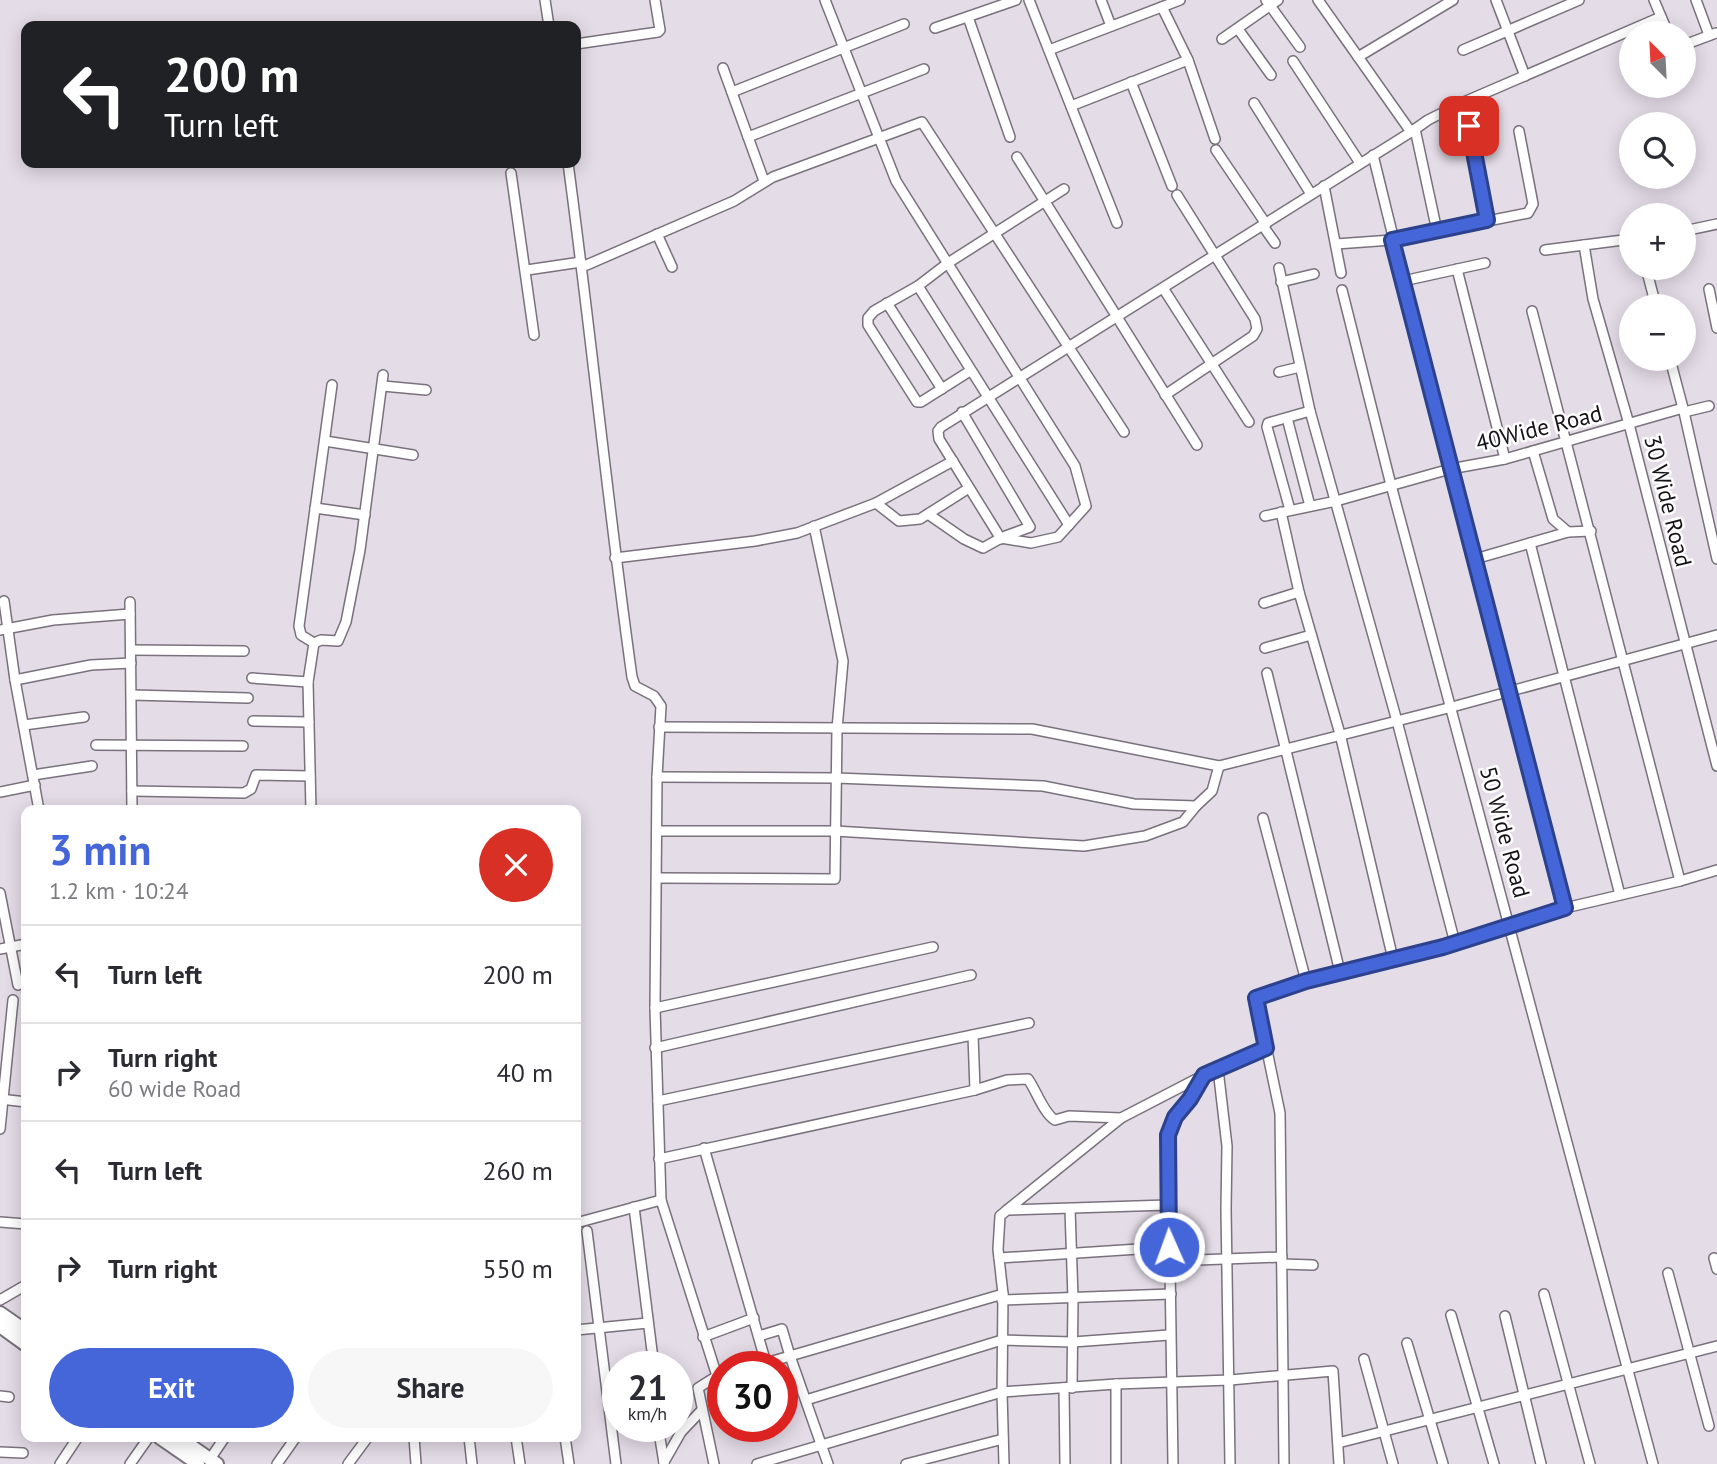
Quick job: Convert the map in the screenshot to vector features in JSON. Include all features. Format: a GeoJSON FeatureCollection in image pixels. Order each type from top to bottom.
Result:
{"type":"FeatureCollection","features":[{"type":"Feature","properties":{"kind":"main road"},"geometry":{"type":"LineString","coordinates":[[0,1313],[21,1328]]}},
{"type":"Feature","properties":{"kind":"main road"},"geometry":{"type":"LineString","coordinates":[[0,1326],[21,1341]]}},
{"type":"Feature","properties":{"kind":"main road"},"geometry":{"type":"LineString","coordinates":[[168,1442],[204,1463]]}},
{"type":"Feature","properties":{"kind":"main road"},"geometry":{"type":"LineString","coordinates":[[183,1442],[204,1463]]}},
{"type":"Feature","properties":{"kind":"street"},"geometry":{"type":"LineString","coordinates":[[545,0],[548,21]]}},
{"type":"Feature","properties":{"kind":"street"},"geometry":{"type":"LineString","coordinates":[[581,43],[657,32],[660,30],[655,0]]}},
{"type":"Feature","properties":{"kind":"street"},"geometry":{"type":"LineString","coordinates":[[935,28],[1016,0]]}},
{"type":"Feature","properties":{"kind":"street"},"geometry":{"type":"LineString","coordinates":[[1029,0],[1117,223]]}},
{"type":"Feature","properties":{"kind":"street"},"geometry":{"type":"LineString","coordinates":[[1101,0],[1111,26]]}},
{"type":"Feature","properties":{"kind":"street"},"geometry":{"type":"LineString","coordinates":[[1049,50],[1180,0]]}},
{"type":"Feature","properties":{"kind":"street"},"geometry":{"type":"LineString","coordinates":[[1318,0],[1413,130],[1437,231]]}},
{"type":"Feature","properties":{"kind":"street"},"geometry":{"type":"LineString","coordinates":[[1358,57],[1456,0]]}},
{"type":"Feature","properties":{"kind":"street"},"geometry":{"type":"LineString","coordinates":[[1496,0],[1525,76]]}},
{"type":"Feature","properties":{"kind":"street"},"geometry":{"type":"LineString","coordinates":[[1463,50],[1579,0]]}},
{"type":"Feature","properties":{"kind":"street"},"geometry":{"type":"LineString","coordinates":[[1654,0],[1663,21]]}},
{"type":"Feature","properties":{"kind":"street"},"geometry":{"type":"LineString","coordinates":[[1696,0],[1715,34],[1696,41]]}},
{"type":"Feature","properties":{"kind":"street"},"geometry":{"type":"LineString","coordinates":[[827,1],[896,181],[1020,377],[1075,467],[1086,506],[1058,537],[1031,543],[1001,538],[939,439],[938,431],[962,412],[1020,377],[1069,346],[1116,318],[1214,255],[1265,225],[1413,130],[1464,102],[1661,17]]}},
{"type":"Feature","properties":{"kind":"street"},"geometry":{"type":"LineString","coordinates":[[1222,39],[1271,2],[1300,47]]}},
{"type":"Feature","properties":{"kind":"street"},"geometry":{"type":"LineString","coordinates":[[1162,7],[1188,60],[1216,145],[1275,243]]}},
{"type":"Feature","properties":{"kind":"street"},"geometry":{"type":"LineString","coordinates":[[968,17],[1010,136]]}},
{"type":"Feature","properties":{"kind":"street"},"geometry":{"type":"LineString","coordinates":[[732,92],[904,24]]}},
{"type":"Feature","properties":{"kind":"street"},"geometry":{"type":"LineString","coordinates":[[1238,29],[1271,75]]}},
{"type":"Feature","properties":{"kind":"street"},"geometry":{"type":"LineString","coordinates":[[1071,106],[1188,60]]}},
{"type":"Feature","properties":{"kind":"street"},"geometry":{"type":"LineString","coordinates":[[1293,61],[1360,163]]}},
{"type":"Feature","properties":{"kind":"street"},"geometry":{"type":"LineString","coordinates":[[723,68],[764,181]]}},
{"type":"Feature","properties":{"kind":"street"},"geometry":{"type":"LineString","coordinates":[[748,138],[923,69]]}},
{"type":"Feature","properties":{"kind":"street"},"geometry":{"type":"LineString","coordinates":[[1131,82],[1174,190],[1255,319],[1257,329],[1253,336],[1166,395]]}},
{"type":"Feature","properties":{"kind":"street"},"geometry":{"type":"LineString","coordinates":[[1464,102],[1487,220]]}},
{"type":"Feature","properties":{"kind":"street"},"geometry":{"type":"LineString","coordinates":[[1254,103],[1311,194]]}},
{"type":"Feature","properties":{"kind":"street"},"geometry":{"type":"LineString","coordinates":[[527,270],[582,265],[733,201],[764,181],[922,122],[1124,432]]}},
{"type":"Feature","properties":{"kind":"street"},"geometry":{"type":"LineString","coordinates":[[1336,244],[1392,240],[1522,215],[1532,210],[1519,131]]}},
{"type":"Feature","properties":{"kind":"street"},"geometry":{"type":"LineString","coordinates":[[1373,155],[1450,469],[1565,908]]}},
{"type":"Feature","properties":{"kind":"street"},"geometry":{"type":"LineString","coordinates":[[1017,158],[1197,445]]}},
{"type":"Feature","properties":{"kind":"street"},"geometry":{"type":"LineString","coordinates":[[569,168],[615,558],[632,677],[635,686],[653,696],[661,706],[657,776],[655,1008],[661,1200],[709,1351]]}},
{"type":"Feature","properties":{"kind":"street"},"geometry":{"type":"LineString","coordinates":[[511,173],[527,270],[534,335]]}},
{"type":"Feature","properties":{"kind":"street"},"geometry":{"type":"LineString","coordinates":[[1324,186],[1340,273]]}},
{"type":"Feature","properties":{"kind":"street"},"geometry":{"type":"LineString","coordinates":[[970,371],[921,402],[914,400],[868,325],[868,318],[874,311],[918,286],[948,263],[1064,189]]}},
{"type":"Feature","properties":{"kind":"street"},"geometry":{"type":"LineString","coordinates":[[1696,229],[1717,225]]}},
{"type":"Feature","properties":{"kind":"street"},"geometry":{"type":"LineString","coordinates":[[657,234],[672,267]]}},
{"type":"Feature","properties":{"kind":"street"},"geometry":{"type":"LineString","coordinates":[[1545,250],[1619,241]]}},
{"type":"Feature","properties":{"kind":"street","name":"30 Wide Road"},"geometry":{"type":"LineString","coordinates":[[1584,245],[1593,299],[1629,424],[1717,766]]}},
{"type":"Feature","properties":{"kind":"street"},"geometry":{"type":"LineString","coordinates":[[1403,281],[1485,263]]}},
{"type":"Feature","properties":{"kind":"street"},"geometry":{"type":"LineString","coordinates":[[1279,268],[1310,411],[1397,720],[1455,943]]}},
{"type":"Feature","properties":{"kind":"street"},"geometry":{"type":"LineString","coordinates":[[1457,270],[1505,459]]}},
{"type":"Feature","properties":{"kind":"street"},"geometry":{"type":"LineString","coordinates":[[1281,282],[1314,274]]}},
{"type":"Feature","properties":{"kind":"street"},"geometry":{"type":"LineString","coordinates":[[918,286],[1069,525]]}},
{"type":"Feature","properties":{"kind":"street"},"geometry":{"type":"LineString","coordinates":[[1163,288],[1249,422]]}},
{"type":"Feature","properties":{"kind":"street"},"geometry":{"type":"LineString","coordinates":[[1709,289],[1717,328]]}},
{"type":"Feature","properties":{"kind":"street","name":"50 Wide Road"},"geometry":{"type":"LineString","coordinates":[[1342,290],[1391,485],[1653,1464]]}},
{"type":"Feature","properties":{"kind":"street"},"geometry":{"type":"LineString","coordinates":[[887,303],[942,389]]}},
{"type":"Feature","properties":{"kind":"street"},"geometry":{"type":"LineString","coordinates":[[1532,311],[1680,881]]}},
{"type":"Feature","properties":{"kind":"street"},"geometry":{"type":"LineString","coordinates":[[1279,372],[1300,367]]}},
{"type":"Feature","properties":{"kind":"street"},"geometry":{"type":"LineString","coordinates":[[1673,371],[1717,559]]}},
{"type":"Feature","properties":{"kind":"street"},"geometry":{"type":"LineString","coordinates":[[314,643],[321,640],[338,640],[343,629],[360,550],[383,375]]}},
{"type":"Feature","properties":{"kind":"street"},"geometry":{"type":"LineString","coordinates":[[314,643],[301,635],[299,626],[332,385]]}},
{"type":"Feature","properties":{"kind":"street"},"geometry":{"type":"LineString","coordinates":[[383,386],[426,390]]}},
{"type":"Feature","properties":{"kind":"street","name":"40Wide Road"},"geometry":{"type":"LineString","coordinates":[[1265,516],[1336,501],[1450,469],[1505,459],[1629,424],[1709,406]]}},
{"type":"Feature","properties":{"kind":"street"},"geometry":{"type":"LineString","coordinates":[[1310,411],[1268,423],[1267,427],[1299,592],[1340,734],[1393,959]]}},
{"type":"Feature","properties":{"kind":"street"},"geometry":{"type":"LineString","coordinates":[[928,514],[964,539],[984,548],[1030,527],[962,412]]}},
{"type":"Feature","properties":{"kind":"street"},"geometry":{"type":"LineString","coordinates":[[1287,418],[1310,506]]}},
{"type":"Feature","properties":{"kind":"street"},"geometry":{"type":"LineString","coordinates":[[325,442],[413,455]]}},
{"type":"Feature","properties":{"kind":"street"},"geometry":{"type":"LineString","coordinates":[[1533,451],[1553,519],[1568,532]]}},
{"type":"Feature","properties":{"kind":"street"},"geometry":{"type":"LineString","coordinates":[[615,558],[755,541],[797,533],[876,503],[953,461]]}},
{"type":"Feature","properties":{"kind":"street"},"geometry":{"type":"LineString","coordinates":[[876,503],[899,521],[920,519],[970,488]]}},
{"type":"Feature","properties":{"kind":"street"},"geometry":{"type":"LineString","coordinates":[[315,508],[365,515]]}},
{"type":"Feature","properties":{"kind":"street"},"geometry":{"type":"LineString","coordinates":[[657,878],[835,879],[837,729],[843,661],[814,526]]}},
{"type":"Feature","properties":{"kind":"street"},"geometry":{"type":"LineString","coordinates":[[1475,559],[1568,532],[1591,531]]}},
{"type":"Feature","properties":{"kind":"street"},"geometry":{"type":"LineString","coordinates":[[1530,543],[1620,895]]}},
{"type":"Feature","properties":{"kind":"street"},"geometry":{"type":"LineString","coordinates":[[1264,603],[1299,592]]}},
{"type":"Feature","properties":{"kind":"street"},"geometry":{"type":"LineString","coordinates":[[4,601],[4,629],[39,805]]}},
{"type":"Feature","properties":{"kind":"street"},"geometry":{"type":"LineString","coordinates":[[130,602],[132,805]]}},
{"type":"Feature","properties":{"kind":"street"},"geometry":{"type":"LineString","coordinates":[[4,629],[53,620],[130,614]]}},
{"type":"Feature","properties":{"kind":"street"},"geometry":{"type":"LineString","coordinates":[[1265,648],[1311,635]]}},
{"type":"Feature","properties":{"kind":"street"},"geometry":{"type":"LineString","coordinates":[[659,727],[1032,729],[1219,766],[1286,751],[1340,734],[1452,707],[1717,635]]}},
{"type":"Feature","properties":{"kind":"street"},"geometry":{"type":"LineString","coordinates":[[311,805],[308,682],[314,643]]}},
{"type":"Feature","properties":{"kind":"street"},"geometry":{"type":"LineString","coordinates":[[131,650],[244,651]]}},
{"type":"Feature","properties":{"kind":"street"},"geometry":{"type":"LineString","coordinates":[[16,680],[90,665],[131,663]]}},
{"type":"Feature","properties":{"kind":"street"},"geometry":{"type":"LineString","coordinates":[[1267,673],[1340,972]]}},
{"type":"Feature","properties":{"kind":"street"},"geometry":{"type":"LineString","coordinates":[[252,678],[308,682]]}},
{"type":"Feature","properties":{"kind":"street"},"geometry":{"type":"LineString","coordinates":[[132,695],[248,698]]}},
{"type":"Feature","properties":{"kind":"street"},"geometry":{"type":"LineString","coordinates":[[24,725],[84,717]]}},
{"type":"Feature","properties":{"kind":"street"},"geometry":{"type":"LineString","coordinates":[[253,721],[309,722]]}},
{"type":"Feature","properties":{"kind":"street"},"geometry":{"type":"LineString","coordinates":[[96,745],[243,746]]}},
{"type":"Feature","properties":{"kind":"street"},"geometry":{"type":"LineString","coordinates":[[0,792],[34,780],[92,766]]}},
{"type":"Feature","properties":{"kind":"street"},"geometry":{"type":"LineString","coordinates":[[658,831],[835,831],[1084,846],[1145,836],[1183,822],[1212,791],[1219,766]]}},
{"type":"Feature","properties":{"kind":"street"},"geometry":{"type":"LineString","coordinates":[[132,791],[244,793],[251,789],[256,775],[310,776]]}},
{"type":"Feature","properties":{"kind":"street"},"geometry":{"type":"LineString","coordinates":[[657,776],[836,778],[1043,786],[1134,804],[1196,806]]}},
{"type":"Feature","properties":{"kind":"street"},"geometry":{"type":"LineString","coordinates":[[1263,818],[1306,981]]}},
{"type":"Feature","properties":{"kind":"street"},"geometry":{"type":"LineString","coordinates":[[1284,1464],[1280,1113],[1256,998],[1306,981],[1455,943],[1565,908],[1717,870]]}},
{"type":"Feature","properties":{"kind":"street"},"geometry":{"type":"LineString","coordinates":[[0,893],[5,948],[18,985]]}},
{"type":"Feature","properties":{"kind":"street"},"geometry":{"type":"LineString","coordinates":[[655,1008],[933,947]]}},
{"type":"Feature","properties":{"kind":"street"},"geometry":{"type":"LineString","coordinates":[[655,1048],[971,975]]}},
{"type":"Feature","properties":{"kind":"street"},"geometry":{"type":"LineString","coordinates":[[0,1129],[13,1000]]}},
{"type":"Feature","properties":{"kind":"street"},"geometry":{"type":"LineString","coordinates":[[658,1101],[1029,1023]]}},
{"type":"Feature","properties":{"kind":"street"},"geometry":{"type":"LineString","coordinates":[[973,1035],[975,1090]]}},
{"type":"Feature","properties":{"kind":"street"},"geometry":{"type":"LineString","coordinates":[[1004,1464],[1000,1216],[1121,1118],[1204,1075],[1266,1048]]}},
{"type":"Feature","properties":{"kind":"street"},"geometry":{"type":"LineString","coordinates":[[1218,1069],[1227,1146],[1230,1464]]}},
{"type":"Feature","properties":{"kind":"street"},"geometry":{"type":"LineString","coordinates":[[1173,1464],[1168,1135],[1175,1117],[1190,1099],[1204,1075]]}},
{"type":"Feature","properties":{"kind":"street"},"geometry":{"type":"LineString","coordinates":[[659,1158],[975,1090],[1007,1080],[1028,1079],[1040,1096],[1048,1116],[1055,1120],[1069,1116],[1121,1118]]}},
{"type":"Feature","properties":{"kind":"street"},"geometry":{"type":"LineString","coordinates":[[1,1099],[21,1101]]}},
{"type":"Feature","properties":{"kind":"street"},"geometry":{"type":"LineString","coordinates":[[704,1149],[763,1351]]}},
{"type":"Feature","properties":{"kind":"street"},"geometry":{"type":"LineString","coordinates":[[581,1222],[661,1200]]}},
{"type":"Feature","properties":{"kind":"street"},"geometry":{"type":"LineString","coordinates":[[1007,1210],[1168,1205]]}},
{"type":"Feature","properties":{"kind":"street"},"geometry":{"type":"LineString","coordinates":[[634,1207],[652,1351]]}},
{"type":"Feature","properties":{"kind":"street"},"geometry":{"type":"LineString","coordinates":[[1065,1464],[1073,1342],[1070,1209]]}},
{"type":"Feature","properties":{"kind":"street"},"geometry":{"type":"LineString","coordinates":[[0,1222],[21,1224]]}},
{"type":"Feature","properties":{"kind":"street"},"geometry":{"type":"LineString","coordinates":[[587,1231],[616,1464]]}},
{"type":"Feature","properties":{"kind":"street"},"geometry":{"type":"LineString","coordinates":[[999,1258],[1169,1247]]}},
{"type":"Feature","properties":{"kind":"street"},"geometry":{"type":"LineString","coordinates":[[1714,1258],[1717,1269]]}},
{"type":"Feature","properties":{"kind":"street"},"geometry":{"type":"LineString","coordinates":[[1170,1261],[1226,1259],[1313,1265]]}},
{"type":"Feature","properties":{"kind":"street"},"geometry":{"type":"LineString","coordinates":[[1668,1273],[1709,1426]]}},
{"type":"Feature","properties":{"kind":"street"},"geometry":{"type":"LineString","coordinates":[[0,1300],[21,1288]]}},
{"type":"Feature","properties":{"kind":"street"},"geometry":{"type":"LineString","coordinates":[[798,1354],[1002,1297],[1073,1298],[1171,1294]]}},
{"type":"Feature","properties":{"kind":"street"},"geometry":{"type":"LineString","coordinates":[[1544,1294],[1590,1464]]}},
{"type":"Feature","properties":{"kind":"street"},"geometry":{"type":"LineString","coordinates":[[1451,1315],[1494,1464]]}},
{"type":"Feature","properties":{"kind":"street"},"geometry":{"type":"LineString","coordinates":[[1505,1316],[1541,1464]]}},
{"type":"Feature","properties":{"kind":"street"},"geometry":{"type":"LineString","coordinates":[[703,1337],[754,1318]]}},
{"type":"Feature","properties":{"kind":"street"},"geometry":{"type":"LineString","coordinates":[[581,1330],[648,1323]]}},
{"type":"Feature","properties":{"kind":"street"},"geometry":{"type":"LineString","coordinates":[[759,1336],[782,1329],[789,1351]]}},
{"type":"Feature","properties":{"kind":"street"},"geometry":{"type":"LineString","coordinates":[[806,1400],[1002,1340],[1073,1342],[1170,1335]]}},
{"type":"Feature","properties":{"kind":"street"},"geometry":{"type":"LineString","coordinates":[[1407,1343],[1443,1464]]}},
{"type":"Feature","properties":{"kind":"street"},"geometry":{"type":"LineString","coordinates":[[1338,1443],[1717,1346]]}},
{"type":"Feature","properties":{"kind":"street"},"geometry":{"type":"LineString","coordinates":[[1364,1359],[1393,1464]]}},
{"type":"Feature","properties":{"kind":"street"},"geometry":{"type":"LineString","coordinates":[[757,1464],[1002,1392],[1230,1380],[1333,1371],[1339,1464]]}},
{"type":"Feature","properties":{"kind":"street"},"geometry":{"type":"LineString","coordinates":[[798,1378],[828,1464]]}},
{"type":"Feature","properties":{"kind":"street"},"geometry":{"type":"LineString","coordinates":[[707,1383],[698,1388],[714,1464]]}},
{"type":"Feature","properties":{"kind":"street"},"geometry":{"type":"LineString","coordinates":[[1116,1384],[1116,1464]]}},
{"type":"Feature","properties":{"kind":"street"},"geometry":{"type":"LineString","coordinates":[[664,1463],[681,1432],[701,1411]]}},
{"type":"Feature","properties":{"kind":"street"},"geometry":{"type":"LineString","coordinates":[[906,1464],[1003,1439]]}},
{"type":"Feature","properties":{"kind":"street"},"geometry":{"type":"LineString","coordinates":[[60,1464],[75,1442]]}},
{"type":"Feature","properties":{"kind":"street"},"geometry":{"type":"LineString","coordinates":[[130,1464],[145,1442]]}},
{"type":"Feature","properties":{"kind":"street"},"geometry":{"type":"LineString","coordinates":[[204,1463],[221,1442]]}},
{"type":"Feature","properties":{"kind":"street"},"geometry":{"type":"LineString","coordinates":[[277,1464],[292,1442]]}},
{"type":"Feature","properties":{"kind":"street"},"geometry":{"type":"LineString","coordinates":[[348,1464],[364,1442]]}},
{"type":"Feature","properties":{"kind":"street"},"geometry":{"type":"LineString","coordinates":[[414,1442],[415,1464]]}},
{"type":"Feature","properties":{"kind":"street"},"geometry":{"type":"LineString","coordinates":[[470,1442],[472,1464]]}},
{"type":"Feature","properties":{"kind":"street"},"geometry":{"type":"LineString","coordinates":[[517,1442],[520,1464]]}},
{"type":"Feature","properties":{"kind":"street"},"geometry":{"type":"LineString","coordinates":[[566,1442],[569,1464]]}},
{"type":"Feature","properties":{"kind":"street"},"geometry":{"type":"LineString","coordinates":[[661,1442],[664,1463]]}},
{"type":"Feature","properties":{"kind":"street"},"geometry":{"type":"LineString","coordinates":[[0,1452],[23,1453]]}},
{"type":"Feature","properties":{"kind":"route"},"geometry":{"type":"LineString","coordinates":[[1169,1247],[1168,1135],[1175,1117],[1190,1099],[1204,1075],[1266,1048],[1256,998],[1306,981],[1443,947],[1565,908],[1392,240],[1487,220],[1469,126]]}}]}
